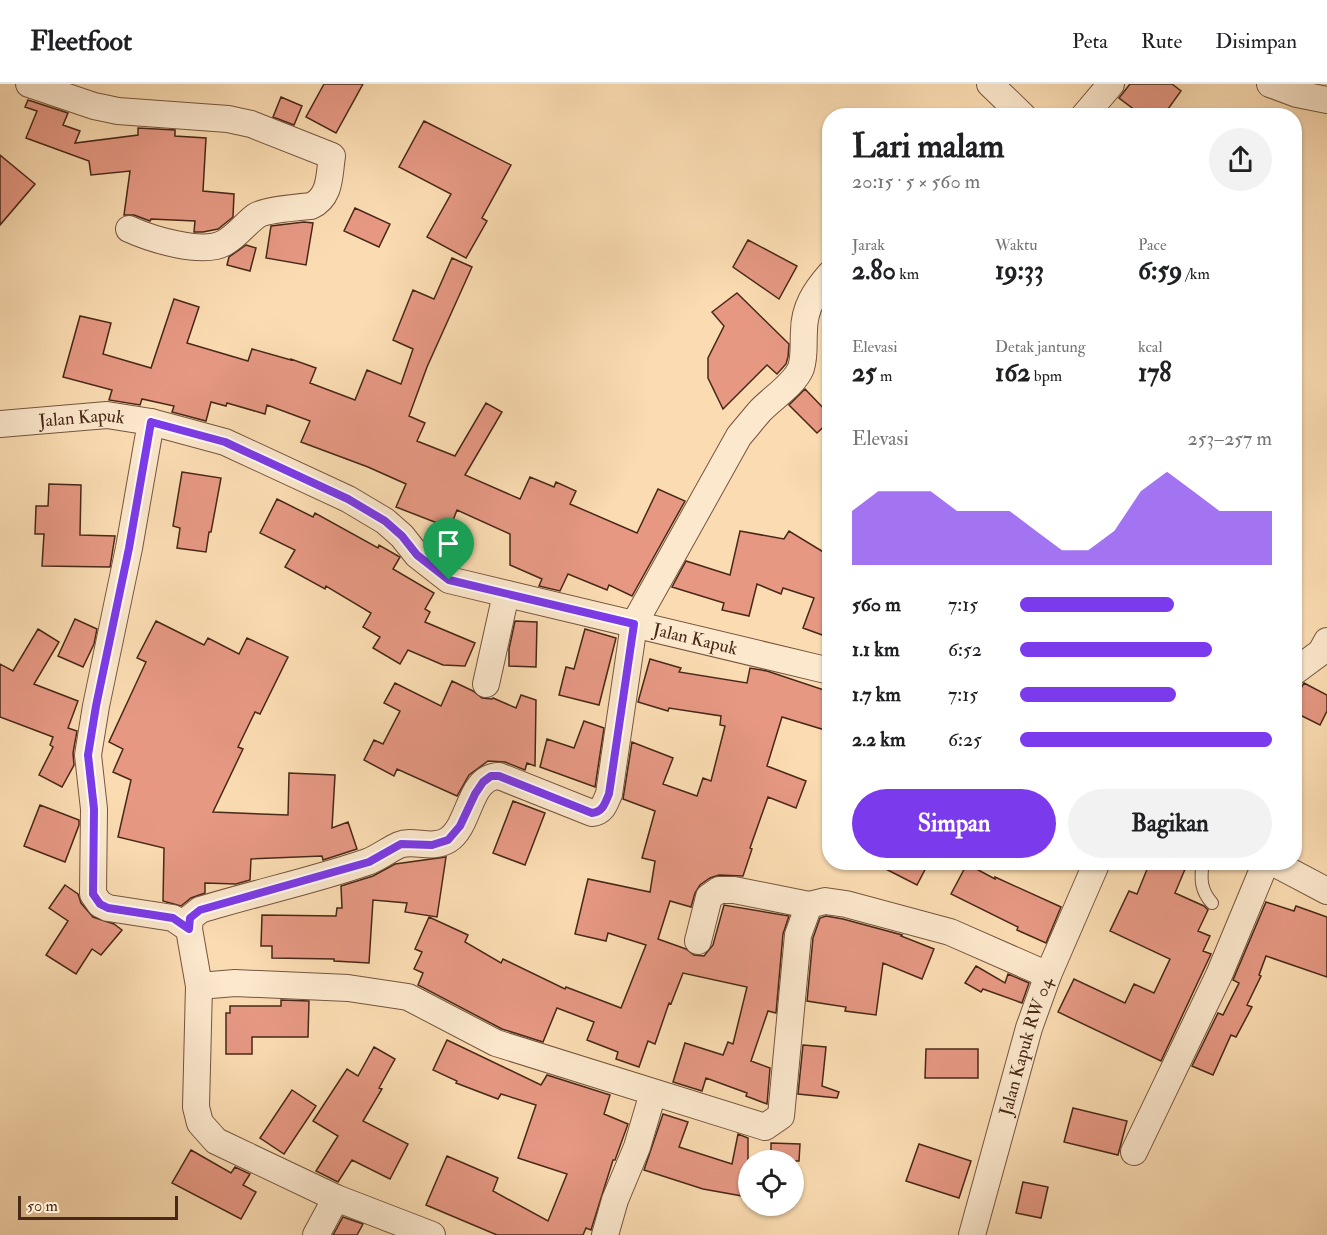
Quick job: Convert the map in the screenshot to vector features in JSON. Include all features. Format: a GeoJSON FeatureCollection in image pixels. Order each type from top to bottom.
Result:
{"type":"FeatureCollection","features":[{"type":"Feature","properties":{"kind":"street"},"geometry":{"type":"LineString","coordinates":[[29,84],[94,106],[118,111],[228,119],[251,124],[332,156],[326,193],[319,202],[311,206],[257,215],[239,232],[215,247],[179,244],[146,237],[129,229]]}},
{"type":"Feature","properties":{"kind":"street"},"geometry":{"type":"LineString","coordinates":[[990,84],[1015,108]]}},
{"type":"Feature","properties":{"kind":"street"},"geometry":{"type":"LineString","coordinates":[[1091,108],[1111,84]]}},
{"type":"Feature","properties":{"kind":"street"},"geometry":{"type":"LineString","coordinates":[[1270,84],[1297,94],[1327,100]]}},
{"type":"Feature","properties":{"kind":"street"},"geometry":{"type":"LineString","coordinates":[[432,1235],[336,1198],[216,1141],[200,1123],[196,1107],[199,986],[189,929],[190,918],[200,910],[369,862],[401,844],[432,845],[448,840],[460,826],[483,782],[491,776],[499,776],[592,813],[603,808],[609,794],[634,624],[739,436],[760,410],[785,387],[800,369],[804,351],[807,310],[822,283]]}},
{"type":"Feature","properties":{"kind":"street","name":"Jalan Kapuk"},"geometry":{"type":"LineString","coordinates":[[0,424],[107,415],[151,422],[225,442],[348,499],[385,521],[402,536],[417,555],[449,580],[822,669]]}},
{"type":"Feature","properties":{"kind":"street"},"geometry":{"type":"LineString","coordinates":[[151,422],[129,548],[88,755],[94,809],[93,894],[100,904],[108,908],[173,918],[189,929]]}},
{"type":"Feature","properties":{"kind":"street"},"geometry":{"type":"LineString","coordinates":[[486,684],[506,594]]}},
{"type":"Feature","properties":{"kind":"street"},"geometry":{"type":"LineString","coordinates":[[1302,666],[1321,652],[1327,641]]}},
{"type":"Feature","properties":{"kind":"street","name":"Jalan Kapuk RW 04"},"geometry":{"type":"LineString","coordinates":[[972,1235],[1029,1028],[1048,975],[1094,870]]}},
{"type":"Feature","properties":{"kind":"street"},"geometry":{"type":"LineString","coordinates":[[1134,1152],[1219,975],[1263,870]]}},
{"type":"Feature","properties":{"kind":"street"},"geometry":{"type":"LineString","coordinates":[[1287,870],[1327,891]]}},
{"type":"Feature","properties":{"kind":"street"},"geometry":{"type":"LineString","coordinates":[[698,941],[709,897],[719,890],[734,890],[809,905],[825,901],[846,904],[950,932],[1048,975]]}},
{"type":"Feature","properties":{"kind":"street"},"geometry":{"type":"LineString","coordinates":[[199,986],[235,982],[348,988],[408,997],[496,1043],[765,1127],[780,1116],[798,935],[809,905]]}},
{"type":"Feature","properties":{"kind":"street"},"geometry":{"type":"LineString","coordinates":[[605,1235],[615,1200],[637,1147],[653,1093]]}},
{"type":"Feature","properties":{"kind":"street"},"geometry":{"type":"LineString","coordinates":[[316,1235],[336,1198]]}},
{"type":"Feature","properties":{"kind":"lane"},"geometry":{"type":"LineString","coordinates":[[1202,870],[1201,883],[1204,894],[1212,903]]}},
{"type":"Feature","properties":{"kind":"building"},"geometry":{"type":"Polygon","coordinates":[[[324,84],[363,84],[336,133],[306,117],[324,84]]]}},
{"type":"Feature","properties":{"kind":"building"},"geometry":{"type":"Polygon","coordinates":[[[1130,84],[1172,84],[1181,91],[1169,108],[1132,108],[1119,98],[1130,84]]]}},
{"type":"Feature","properties":{"kind":"building"},"geometry":{"type":"Polygon","coordinates":[[[281,97],[302,106],[294,125],[273,117],[281,97]]]}},
{"type":"Feature","properties":{"kind":"building"},"geometry":{"type":"Polygon","coordinates":[[[28,100],[68,113],[63,125],[80,131],[75,143],[138,135],[138,128],[175,130],[175,136],[206,138],[203,191],[234,194],[233,217],[218,229],[194,232],[195,221],[151,219],[150,221],[134,215],[124,215],[130,171],[91,175],[89,161],[26,138],[37,111],[25,107],[28,100]]]}},
{"type":"Feature","properties":{"kind":"building"},"geometry":{"type":"Polygon","coordinates":[[[424,121],[511,165],[482,218],[487,221],[466,258],[427,237],[451,194],[399,167],[424,121]]]}},
{"type":"Feature","properties":{"kind":"building"},"geometry":{"type":"Polygon","coordinates":[[[0,155],[35,184],[0,225],[0,155]]]}},
{"type":"Feature","properties":{"kind":"building"},"geometry":{"type":"Polygon","coordinates":[[[355,208],[390,224],[379,247],[344,231],[355,208]]]}},
{"type":"Feature","properties":{"kind":"building"},"geometry":{"type":"Polygon","coordinates":[[[313,223],[306,265],[266,258],[271,226],[313,223]]]}},
{"type":"Feature","properties":{"kind":"building"},"geometry":{"type":"Polygon","coordinates":[[[748,240],[797,266],[779,299],[733,267],[748,240]]]}},
{"type":"Feature","properties":{"kind":"building"},"geometry":{"type":"Polygon","coordinates":[[[246,245],[256,248],[250,271],[227,265],[229,257],[246,245]]]}},
{"type":"Feature","properties":{"kind":"building"},"geometry":{"type":"Polygon","coordinates":[[[452,258],[472,267],[427,367],[409,416],[425,423],[417,441],[455,456],[486,403],[502,412],[465,475],[520,499],[530,477],[554,487],[556,482],[576,491],[570,504],[637,533],[658,489],[685,501],[632,596],[609,585],[607,590],[568,574],[560,591],[539,586],[542,579],[510,565],[510,534],[457,510],[450,528],[396,507],[406,484],[301,442],[310,421],[267,405],[265,414],[227,403],[226,406],[211,402],[206,421],[172,412],[174,406],[142,399],[140,405],[109,400],[112,390],[63,377],[80,316],[111,323],[103,354],[151,368],[174,299],[199,307],[187,343],[248,361],[252,349],[291,359],[316,368],[310,383],[355,400],[367,370],[401,384],[413,349],[393,340],[413,290],[434,299],[452,258]]]}},
{"type":"Feature","properties":{"kind":"building"},"geometry":{"type":"Polygon","coordinates":[[[737,293],[789,344],[788,357],[786,364],[777,374],[767,365],[723,409],[708,378],[708,358],[724,326],[712,312],[737,293]]]}},
{"type":"Feature","properties":{"kind":"building"},"geometry":{"type":"Polygon","coordinates":[[[805,389],[822,407],[822,428],[817,433],[789,405],[805,389]]]}},
{"type":"Feature","properties":{"kind":"building"},"geometry":{"type":"Polygon","coordinates":[[[182,472],[221,478],[206,552],[177,548],[180,528],[173,526],[182,472]]]}},
{"type":"Feature","properties":{"kind":"building"},"geometry":{"type":"Polygon","coordinates":[[[49,484],[81,485],[80,535],[115,536],[110,567],[42,566],[44,534],[35,534],[36,506],[48,506],[49,484]]]}},
{"type":"Feature","properties":{"kind":"building"},"geometry":{"type":"Polygon","coordinates":[[[277,499],[313,517],[315,513],[378,548],[379,545],[400,557],[393,569],[434,593],[425,609],[430,612],[425,622],[475,643],[465,666],[443,665],[408,650],[400,664],[373,648],[380,637],[363,627],[371,613],[326,586],[325,589],[285,567],[295,550],[260,533],[277,499]]]}},
{"type":"Feature","properties":{"kind":"building"},"geometry":{"type":"Polygon","coordinates":[[[740,531],[784,539],[789,531],[822,551],[822,635],[803,628],[814,598],[783,588],[781,594],[757,584],[749,616],[722,610],[724,603],[672,587],[686,561],[730,575],[740,531]]]}},
{"type":"Feature","properties":{"kind":"building"},"geometry":{"type":"Polygon","coordinates":[[[75,619],[97,629],[94,644],[83,667],[58,656],[75,619]]]}},
{"type":"Feature","properties":{"kind":"building"},"geometry":{"type":"Polygon","coordinates":[[[156,621],[204,645],[208,638],[239,654],[247,638],[288,657],[260,714],[255,712],[238,747],[243,749],[213,812],[288,815],[289,773],[335,775],[332,828],[348,822],[357,849],[323,860],[322,856],[251,859],[250,880],[236,884],[205,883],[205,893],[191,898],[181,906],[163,901],[164,848],[118,837],[131,780],[113,772],[123,749],[109,742],[146,662],[137,658],[156,621]]]}},
{"type":"Feature","properties":{"kind":"building"},"geometry":{"type":"Polygon","coordinates":[[[515,621],[537,622],[536,667],[509,666],[509,649],[515,621]]]}},
{"type":"Feature","properties":{"kind":"building"},"geometry":{"type":"Polygon","coordinates":[[[38,629],[59,642],[34,684],[78,701],[68,728],[77,731],[73,753],[74,765],[62,787],[39,775],[53,747],[50,745],[53,737],[0,717],[0,664],[13,671],[38,629]]]}},
{"type":"Feature","properties":{"kind":"building"},"geometry":{"type":"Polygon","coordinates":[[[585,629],[616,638],[599,705],[559,695],[566,667],[574,669],[585,629]]]}},
{"type":"Feature","properties":{"kind":"building"},"geometry":{"type":"Polygon","coordinates":[[[650,659],[681,668],[679,672],[747,683],[750,668],[767,671],[822,689],[822,729],[782,717],[767,766],[806,781],[796,808],[768,797],[743,876],[719,875],[710,878],[700,885],[691,907],[670,901],[658,939],[686,949],[694,955],[704,956],[713,945],[724,905],[789,916],[783,934],[776,1013],[768,1011],[751,1061],[770,1068],[767,1104],[746,1096],[747,1093],[706,1078],[702,1091],[673,1082],[685,1043],[723,1055],[728,1042],[733,1044],[747,987],[683,973],[671,1004],[669,1003],[655,1044],[648,1041],[639,1067],[616,1059],[618,1052],[587,1040],[594,1022],[557,1008],[543,1042],[502,1029],[418,985],[423,973],[414,969],[422,952],[415,949],[429,917],[468,935],[465,942],[501,963],[503,959],[565,989],[566,987],[621,1008],[646,945],[608,933],[606,941],[575,934],[588,879],[650,892],[655,861],[642,858],[655,811],[623,799],[632,742],[673,758],[663,784],[697,796],[703,778],[711,781],[725,726],[720,725],[721,716],[669,708],[668,711],[638,702],[650,659]]]}},
{"type":"Feature","properties":{"kind":"building"},"geometry":{"type":"Polygon","coordinates":[[[452,681],[482,698],[493,698],[516,708],[521,695],[536,700],[535,766],[527,763],[525,770],[505,762],[488,761],[469,775],[457,796],[397,769],[394,776],[364,760],[374,740],[383,744],[400,711],[384,703],[395,683],[441,706],[452,681]]]}},
{"type":"Feature","properties":{"kind":"building"},"geometry":{"type":"Polygon","coordinates":[[[1304,683],[1327,695],[1327,711],[1320,725],[1302,716],[1304,683]]]}},
{"type":"Feature","properties":{"kind":"building"},"geometry":{"type":"Polygon","coordinates":[[[584,721],[604,728],[595,787],[540,767],[547,739],[574,748],[584,721]]]}},
{"type":"Feature","properties":{"kind":"building"},"geometry":{"type":"Polygon","coordinates":[[[513,801],[545,813],[525,865],[493,853],[513,801]]]}},
{"type":"Feature","properties":{"kind":"building"},"geometry":{"type":"Polygon","coordinates":[[[40,805],[79,820],[65,862],[24,846],[40,805]]]}},
{"type":"Feature","properties":{"kind":"building"},"geometry":{"type":"Polygon","coordinates":[[[446,857],[437,917],[405,912],[407,903],[373,900],[369,963],[334,961],[334,959],[272,958],[272,946],[261,946],[262,915],[336,916],[337,908],[342,908],[341,886],[373,876],[395,864],[446,857]]]}},
{"type":"Feature","properties":{"kind":"building"},"geometry":{"type":"Polygon","coordinates":[[[888,870],[925,870],[917,885],[888,870]]]}},
{"type":"Feature","properties":{"kind":"building"},"geometry":{"type":"Polygon","coordinates":[[[964,870],[978,870],[1061,907],[1046,943],[951,894],[964,870]]]}},
{"type":"Feature","properties":{"kind":"building"},"geometry":{"type":"Polygon","coordinates":[[[1147,870],[1185,870],[1175,893],[1208,910],[1198,931],[1210,936],[1203,951],[1211,954],[1161,1061],[1058,1012],[1074,979],[1125,1003],[1134,984],[1154,993],[1170,959],[1110,931],[1129,891],[1137,894],[1147,870]]]}},
{"type":"Feature","properties":{"kind":"building"},"geometry":{"type":"Polygon","coordinates":[[[65,885],[78,894],[81,903],[93,917],[114,924],[122,930],[101,955],[92,949],[76,974],[46,955],[68,921],[49,908],[65,885]]]}},
{"type":"Feature","properties":{"kind":"building"},"geometry":{"type":"Polygon","coordinates":[[[1266,902],[1294,911],[1296,906],[1327,917],[1327,977],[1266,956],[1259,975],[1261,976],[1247,1005],[1252,1007],[1236,1037],[1231,1035],[1213,1075],[1192,1066],[1218,1013],[1223,1015],[1239,983],[1233,980],[1266,902]]]}},
{"type":"Feature","properties":{"kind":"building"},"geometry":{"type":"Polygon","coordinates":[[[826,916],[902,935],[934,949],[922,979],[883,963],[876,1015],[845,1011],[846,1007],[807,1001],[813,938],[820,918],[826,916]]]}},
{"type":"Feature","properties":{"kind":"building"},"geometry":{"type":"Polygon","coordinates":[[[976,966],[1005,983],[1008,974],[1029,983],[1022,1003],[983,989],[981,992],[965,983],[976,966]]]}},
{"type":"Feature","properties":{"kind":"building"},"geometry":{"type":"Polygon","coordinates":[[[281,1000],[309,1001],[308,1037],[252,1037],[252,1054],[226,1054],[226,1013],[230,1013],[230,1006],[281,1006],[281,1000]]]}},
{"type":"Feature","properties":{"kind":"building"},"geometry":{"type":"Polygon","coordinates":[[[447,1040],[541,1085],[547,1075],[610,1095],[604,1114],[628,1124],[615,1160],[613,1160],[591,1230],[586,1228],[583,1235],[497,1235],[426,1205],[447,1156],[498,1178],[493,1191],[548,1221],[567,1174],[518,1158],[536,1105],[501,1094],[498,1099],[456,1083],[457,1081],[433,1070],[447,1040]]]}},
{"type":"Feature","properties":{"kind":"building"},"geometry":{"type":"Polygon","coordinates":[[[803,1045],[826,1047],[822,1086],[839,1092],[837,1098],[798,1094],[803,1045]]]}},
{"type":"Feature","properties":{"kind":"building"},"geometry":{"type":"Polygon","coordinates":[[[374,1047],[395,1059],[379,1088],[382,1089],[363,1121],[408,1144],[390,1179],[352,1160],[338,1182],[316,1171],[338,1136],[313,1121],[347,1069],[358,1076],[374,1047]]]}},
{"type":"Feature","properties":{"kind":"building"},"geometry":{"type":"Polygon","coordinates":[[[926,1049],[978,1049],[978,1078],[925,1078],[926,1049]]]}},
{"type":"Feature","properties":{"kind":"building"},"geometry":{"type":"Polygon","coordinates":[[[292,1090],[316,1106],[284,1154],[260,1138],[292,1090]]]}},
{"type":"Feature","properties":{"kind":"building"},"geometry":{"type":"Polygon","coordinates":[[[1073,1108],[1127,1121],[1118,1155],[1064,1142],[1073,1108]]]}},
{"type":"Feature","properties":{"kind":"building"},"geometry":{"type":"Polygon","coordinates":[[[663,1114],[688,1122],[679,1147],[732,1164],[738,1134],[748,1138],[748,1150],[738,1150],[738,1195],[703,1189],[644,1170],[663,1114]]]}},
{"type":"Feature","properties":{"kind":"building"},"geometry":{"type":"Polygon","coordinates":[[[771,1143],[800,1144],[800,1150],[771,1150],[771,1143]]]}},
{"type":"Feature","properties":{"kind":"building"},"geometry":{"type":"Polygon","coordinates":[[[919,1144],[971,1161],[959,1198],[906,1181],[919,1144]]]}},
{"type":"Feature","properties":{"kind":"building"},"geometry":{"type":"Polygon","coordinates":[[[191,1150],[231,1173],[235,1167],[250,1174],[243,1185],[256,1192],[241,1219],[172,1183],[191,1150]]]}},
{"type":"Feature","properties":{"kind":"building"},"geometry":{"type":"Polygon","coordinates":[[[1023,1182],[1048,1187],[1041,1218],[1016,1213],[1023,1182]]]}},
{"type":"Feature","properties":{"kind":"building"},"geometry":{"type":"Polygon","coordinates":[[[343,1217],[363,1224],[357,1235],[333,1235],[343,1217]]]}},
{"type":"Feature","properties":{"kind":"route"},"geometry":{"type":"LineString","coordinates":[[151,422],[225,442],[348,499],[385,521],[402,536],[417,555],[449,580],[634,624],[609,794],[603,808],[592,813],[499,776],[491,776],[483,782],[460,826],[448,840],[432,845],[401,844],[369,862],[200,910],[190,918],[189,929],[173,918],[108,908],[100,904],[93,894],[94,809],[88,755],[129,548],[151,422]]}}]}
